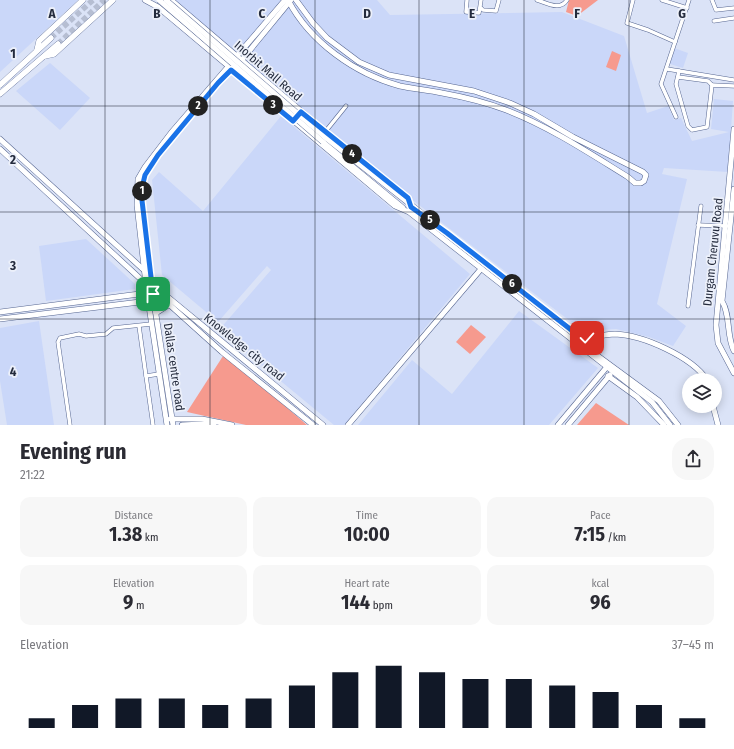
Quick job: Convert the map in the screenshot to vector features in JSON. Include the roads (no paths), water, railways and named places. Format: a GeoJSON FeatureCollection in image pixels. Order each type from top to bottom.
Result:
{"type":"FeatureCollection","features":[{"type":"Feature","properties":{"kind":"main road"},"geometry":{"type":"LineString","coordinates":[[37,50],[39,41],[83,0]]}},
{"type":"Feature","properties":{"kind":"main road"},"geometry":{"type":"LineString","coordinates":[[45,56],[54,54],[108,2],[113,0]]}},
{"type":"Feature","properties":{"kind":"main road","name":"Inorbit Mall Road"},"geometry":{"type":"LineString","coordinates":[[145,0],[158,7],[229,69],[395,206],[410,209],[447,233],[579,336],[591,351],[659,401],[678,425]]}},
{"type":"Feature","properties":{"kind":"main road"},"geometry":{"type":"LineString","coordinates":[[159,0],[410,209]]}},
{"type":"Feature","properties":{"kind":"main road"},"geometry":{"type":"LineString","coordinates":[[166,0],[324,137]]}},
{"type":"Feature","properties":{"kind":"main road","name":"Inorbit Mall Road"},"geometry":{"type":"LineString","coordinates":[[171,0],[301,112],[324,137]]}},
{"type":"Feature","properties":{"kind":"main road"},"geometry":{"type":"LineString","coordinates":[[288,1],[322,43],[348,63],[370,75],[400,86],[483,102],[524,117],[570,142],[635,183],[644,181],[646,175],[644,172],[573,137],[534,114],[474,91],[402,78],[359,62],[342,50],[313,23],[296,0]]}},
{"type":"Feature","properties":{"kind":"main road"},"geometry":{"type":"LineString","coordinates":[[236,57],[288,1]]}},
{"type":"Feature","properties":{"kind":"main road"},"geometry":{"type":"LineString","coordinates":[[241,61],[288,1]]}},
{"type":"Feature","properties":{"kind":"main road"},"geometry":{"type":"LineString","coordinates":[[183,29],[193,19]]}},
{"type":"Feature","properties":{"kind":"main road"},"geometry":{"type":"LineString","coordinates":[[0,84],[51,38]]}},
{"type":"Feature","properties":{"kind":"main road"},"geometry":{"type":"LineString","coordinates":[[0,94],[58,44]]}},
{"type":"Feature","properties":{"kind":"main road"},"geometry":{"type":"LineString","coordinates":[[150,286],[145,271],[141,217],[142,184],[151,165],[209,91],[229,69]]}},
{"type":"Feature","properties":{"kind":"main road"},"geometry":{"type":"LineString","coordinates":[[400,86],[402,78]]}},
{"type":"Feature","properties":{"kind":"main road"},"geometry":{"type":"LineString","coordinates":[[293,121],[301,112]]}},
{"type":"Feature","properties":{"kind":"main road","name":"Durgam Cheruvu Road"},"geometry":{"type":"LineString","coordinates":[[734,129],[722,301],[727,314],[729,337],[734,351]]}},
{"type":"Feature","properties":{"kind":"main road"},"geometry":{"type":"LineString","coordinates":[[570,142],[573,137]]}},
{"type":"Feature","properties":{"kind":"main road"},"geometry":{"type":"LineString","coordinates":[[0,140],[145,271]]}},
{"type":"Feature","properties":{"kind":"main road"},"geometry":{"type":"LineString","coordinates":[[0,150],[150,286]]}},
{"type":"Feature","properties":{"kind":"main road","name":"Durgam Cheruvu Road"},"geometry":{"type":"LineString","coordinates":[[734,189],[717,307],[716,333],[723,354],[734,373]]}},
{"type":"Feature","properties":{"kind":"main road","name":"Inorbit Mall Road"},"geometry":{"type":"LineString","coordinates":[[410,209],[481,269],[597,360],[610,374]]}},
{"type":"Feature","properties":{"kind":"main road"},"geometry":{"type":"LineString","coordinates":[[141,217],[150,286]]}},
{"type":"Feature","properties":{"kind":"main road"},"geometry":{"type":"LineString","coordinates":[[109,250],[114,244]]}},
{"type":"Feature","properties":{"kind":"main road"},"geometry":{"type":"LineString","coordinates":[[348,425],[481,269]]}},
{"type":"Feature","properties":{"kind":"main road","name":"Dallas centre road"},"geometry":{"type":"LineString","coordinates":[[150,286],[147,293],[166,422]]}},
{"type":"Feature","properties":{"kind":"main road","name":"Dallas centre road"},"geometry":{"type":"LineString","coordinates":[[150,286],[156,313],[173,425]]}},
{"type":"Feature","properties":{"kind":"main road","name":"Knowledge city road"},"geometry":{"type":"LineString","coordinates":[[150,286],[222,352],[312,425]]}},
{"type":"Feature","properties":{"kind":"main road","name":"Knowledge city road"},"geometry":{"type":"LineString","coordinates":[[150,286],[323,425]]}},
{"type":"Feature","properties":{"kind":"main road"},"geometry":{"type":"LineString","coordinates":[[0,312],[147,293]]}},
{"type":"Feature","properties":{"kind":"main road"},"geometry":{"type":"LineString","coordinates":[[0,319],[148,301]]}},
{"type":"Feature","properties":{"kind":"main road"},"geometry":{"type":"LineString","coordinates":[[156,313],[170,304]]}},
{"type":"Feature","properties":{"kind":"main road"},"geometry":{"type":"LineString","coordinates":[[579,336],[587,338],[615,334],[659,346],[688,362],[702,373]]}},
{"type":"Feature","properties":{"kind":"main road"},"geometry":{"type":"LineString","coordinates":[[558,425],[606,368]]}},
{"type":"Feature","properties":{"kind":"main road"},"geometry":{"type":"LineString","coordinates":[[568,425],[610,374]]}},
{"type":"Feature","properties":{"kind":"main road"},"geometry":{"type":"LineString","coordinates":[[610,374],[637,397],[664,425]]}},
{"type":"Feature","properties":{"kind":"main road"},"geometry":{"type":"LineString","coordinates":[[610,374],[652,402],[670,425]]}},
{"type":"Feature","properties":{"kind":"main road"},"geometry":{"type":"LineString","coordinates":[[715,413],[718,425]]}},
{"type":"Feature","properties":{"kind":"main road"},"geometry":{"type":"LineString","coordinates":[[166,422],[172,418],[210,420],[232,425]]}},
{"type":"Feature","properties":{"kind":"main road"},"geometry":{"type":"LineString","coordinates":[[182,425],[214,425]]}},
{"type":"Feature","properties":{"kind":"street"},"geometry":{"type":"LineString","coordinates":[[467,0],[466,12],[479,13],[481,0]]}},
{"type":"Feature","properties":{"kind":"street"},"geometry":{"type":"LineString","coordinates":[[481,0],[481,10],[493,12],[497,10],[499,0]]}},
{"type":"Feature","properties":{"kind":"street"},"geometry":{"type":"LineString","coordinates":[[537,0],[562,6],[567,0]]}},
{"type":"Feature","properties":{"kind":"street"},"geometry":{"type":"LineString","coordinates":[[633,0],[626,24],[648,30],[676,42]]}},
{"type":"Feature","properties":{"kind":"street"},"geometry":{"type":"LineString","coordinates":[[663,0],[687,8]]}},
{"type":"Feature","properties":{"kind":"street"},"geometry":{"type":"LineString","coordinates":[[676,117],[661,86],[689,0]]}},
{"type":"Feature","properties":{"kind":"street"},"geometry":{"type":"LineString","coordinates":[[712,0],[716,10],[734,8]]}},
{"type":"Feature","properties":{"kind":"street"},"geometry":{"type":"LineString","coordinates":[[714,21],[734,18]]}},
{"type":"Feature","properties":{"kind":"street"},"geometry":{"type":"LineString","coordinates":[[667,69],[734,80]]}},
{"type":"Feature","properties":{"kind":"street"},"geometry":{"type":"LineString","coordinates":[[678,77],[708,81],[712,86],[707,128],[692,130],[688,126],[676,84],[676,78],[678,77],[679,71]]}},
{"type":"Feature","properties":{"kind":"street"},"geometry":{"type":"LineString","coordinates":[[712,86],[734,86]]}},
{"type":"Feature","properties":{"kind":"street"},"geometry":{"type":"LineString","coordinates":[[324,137],[346,106]]}},
{"type":"Feature","properties":{"kind":"street"},"geometry":{"type":"LineString","coordinates":[[688,306],[701,206]]}},
{"type":"Feature","properties":{"kind":"street"},"geometry":{"type":"LineString","coordinates":[[698,225],[728,226]]}},
{"type":"Feature","properties":{"kind":"street"},"geometry":{"type":"LineString","coordinates":[[70,425],[58,342],[60,338],[79,334],[86,336],[106,334],[113,328],[151,324]]}},
{"type":"Feature","properties":{"kind":"street"},"geometry":{"type":"LineString","coordinates":[[139,326],[153,425]]}},
{"type":"Feature","properties":{"kind":"street"},"geometry":{"type":"LineString","coordinates":[[146,376],[159,374]]}},
{"type":"Feature","properties":{"kind":"tunnel"},"geometry":{"type":"LineString","coordinates":[[51,38],[93,0]]}},
{"type":"Feature","properties":{"kind":"tunnel"},"geometry":{"type":"LineString","coordinates":[[58,44],[104,0]]}}]}
